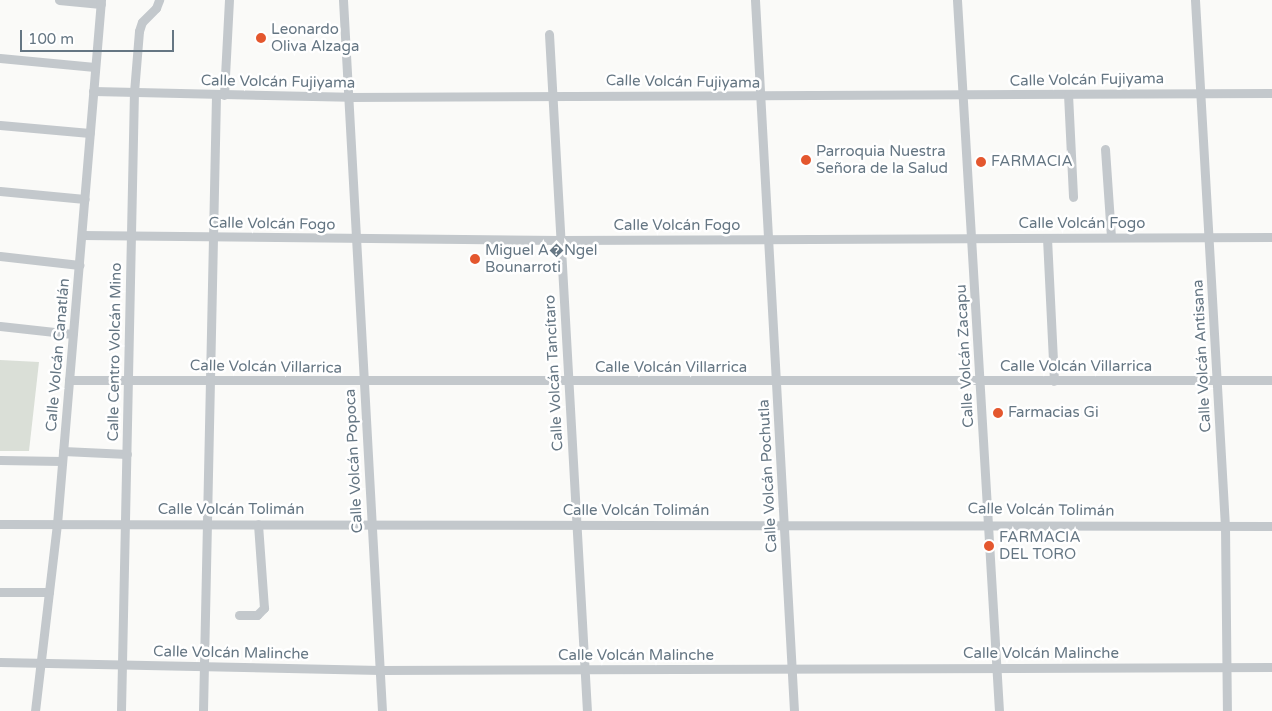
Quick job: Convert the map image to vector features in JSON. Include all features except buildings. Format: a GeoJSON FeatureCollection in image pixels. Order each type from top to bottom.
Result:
{"type":"FeatureCollection","features":[{"type":"Feature","properties":{"kind":"street"},"geometry":{"type":"LineString","coordinates":[[59,0],[101,2]]}},
{"type":"Feature","properties":{"kind":"street","name":"Calle Centro Volcán Mino"},"geometry":{"type":"LineString","coordinates":[[121,711],[134,92],[139,31],[142,22],[159,0]]}},
{"type":"Feature","properties":{"kind":"street"},"geometry":{"type":"LineString","coordinates":[[203,711],[213,237],[220,95],[228,0]]}},
{"type":"Feature","properties":{"kind":"street","name":"Calle Volcán Popoca"},"geometry":{"type":"LineString","coordinates":[[343,0],[382,711]]}},
{"type":"Feature","properties":{"kind":"street","name":"Calle Volcán Pochutla"},"geometry":{"type":"LineString","coordinates":[[756,0],[794,711]]}},
{"type":"Feature","properties":{"kind":"street","name":"Calle Volcán Zacapu"},"geometry":{"type":"LineString","coordinates":[[957,0],[999,711]]}},
{"type":"Feature","properties":{"kind":"street","name":"Calle Volcán Antisana"},"geometry":{"type":"LineString","coordinates":[[1195,0],[1225,526],[1227,711]]}},
{"type":"Feature","properties":{"kind":"street","name":"Calle Volcán Canatlán"},"geometry":{"type":"LineString","coordinates":[[35,711],[57,524],[101,2]]}},
{"type":"Feature","properties":{"kind":"street","name":"Calle Volcán Tancítaro"},"geometry":{"type":"LineString","coordinates":[[550,34],[555,95],[560,240],[570,382],[587,711]]}},
{"type":"Feature","properties":{"kind":"street"},"geometry":{"type":"LineString","coordinates":[[0,58],[95,67]]}},
{"type":"Feature","properties":{"kind":"street","name":"Calle Volcán Fujiyama"},"geometry":{"type":"LineString","coordinates":[[93,91],[348,97],[555,95],[762,97],[1201,92],[1272,93]]}},
{"type":"Feature","properties":{"kind":"street"},"geometry":{"type":"LineString","coordinates":[[1068,94],[1073,197]]}},
{"type":"Feature","properties":{"kind":"street"},"geometry":{"type":"LineString","coordinates":[[0,125],[90,133]]}},
{"type":"Feature","properties":{"kind":"street"},"geometry":{"type":"LineString","coordinates":[[1105,149],[1111,238]]}},
{"type":"Feature","properties":{"kind":"street"},"geometry":{"type":"LineString","coordinates":[[0,191],[85,198]]}},
{"type":"Feature","properties":{"kind":"street","name":"Calle Volcán Fogo"},"geometry":{"type":"LineString","coordinates":[[82,234],[356,239],[560,240],[1272,237]]}},
{"type":"Feature","properties":{"kind":"street"},"geometry":{"type":"LineString","coordinates":[[1047,238],[1054,381]]}},
{"type":"Feature","properties":{"kind":"street"},"geometry":{"type":"LineString","coordinates":[[0,256],[79,265]]}},
{"type":"Feature","properties":{"kind":"street"},"geometry":{"type":"LineString","coordinates":[[0,326],[73,334]]}},
{"type":"Feature","properties":{"kind":"street","name":"Calle Volcán Villarrica"},"geometry":{"type":"LineString","coordinates":[[69,380],[364,382],[1272,380]]}},
{"type":"Feature","properties":{"kind":"street"},"geometry":{"type":"LineString","coordinates":[[0,460],[126,454]]}},
{"type":"Feature","properties":{"kind":"street","name":"Calle Volcán Tolimán"},"geometry":{"type":"LineString","coordinates":[[0,524],[576,525],[988,523],[1272,526]]}},
{"type":"Feature","properties":{"kind":"street"},"geometry":{"type":"LineString","coordinates":[[239,615],[257,614],[264,608],[258,524]]}},
{"type":"Feature","properties":{"kind":"street"},"geometry":{"type":"LineString","coordinates":[[0,592],[49,592]]}},
{"type":"Feature","properties":{"kind":"street","name":"Calle Volcán Malinche"},"geometry":{"type":"LineString","coordinates":[[0,662],[380,670],[1272,667]]}},
{"type":"Feature","properties":{"kind":"shaded area"},"geometry":{"type":"Polygon","coordinates":[[[0,360],[39,362],[29,451],[0,451],[0,360]]]}},
{"type":"Feature","properties":{"kind":"place","name":"Leonardo Oliva Alzaga"},"geometry":{"type":"Point","coordinates":[261,38]}},
{"type":"Feature","properties":{"kind":"place","name":"Parroquia Nuestra Señora de la Salud"},"geometry":{"type":"Point","coordinates":[806,160]}},
{"type":"Feature","properties":{"kind":"place","name":"FARMACIA"},"geometry":{"type":"Point","coordinates":[981,162]}},
{"type":"Feature","properties":{"kind":"place","name":"Miguel A�Ngel Bounarroti"},"geometry":{"type":"Point","coordinates":[475,259]}},
{"type":"Feature","properties":{"kind":"place","name":"Farmacias Gi"},"geometry":{"type":"Point","coordinates":[998,413]}},
{"type":"Feature","properties":{"kind":"place","name":"FARMACIA DEL TORO"},"geometry":{"type":"Point","coordinates":[989,546]}}]}
